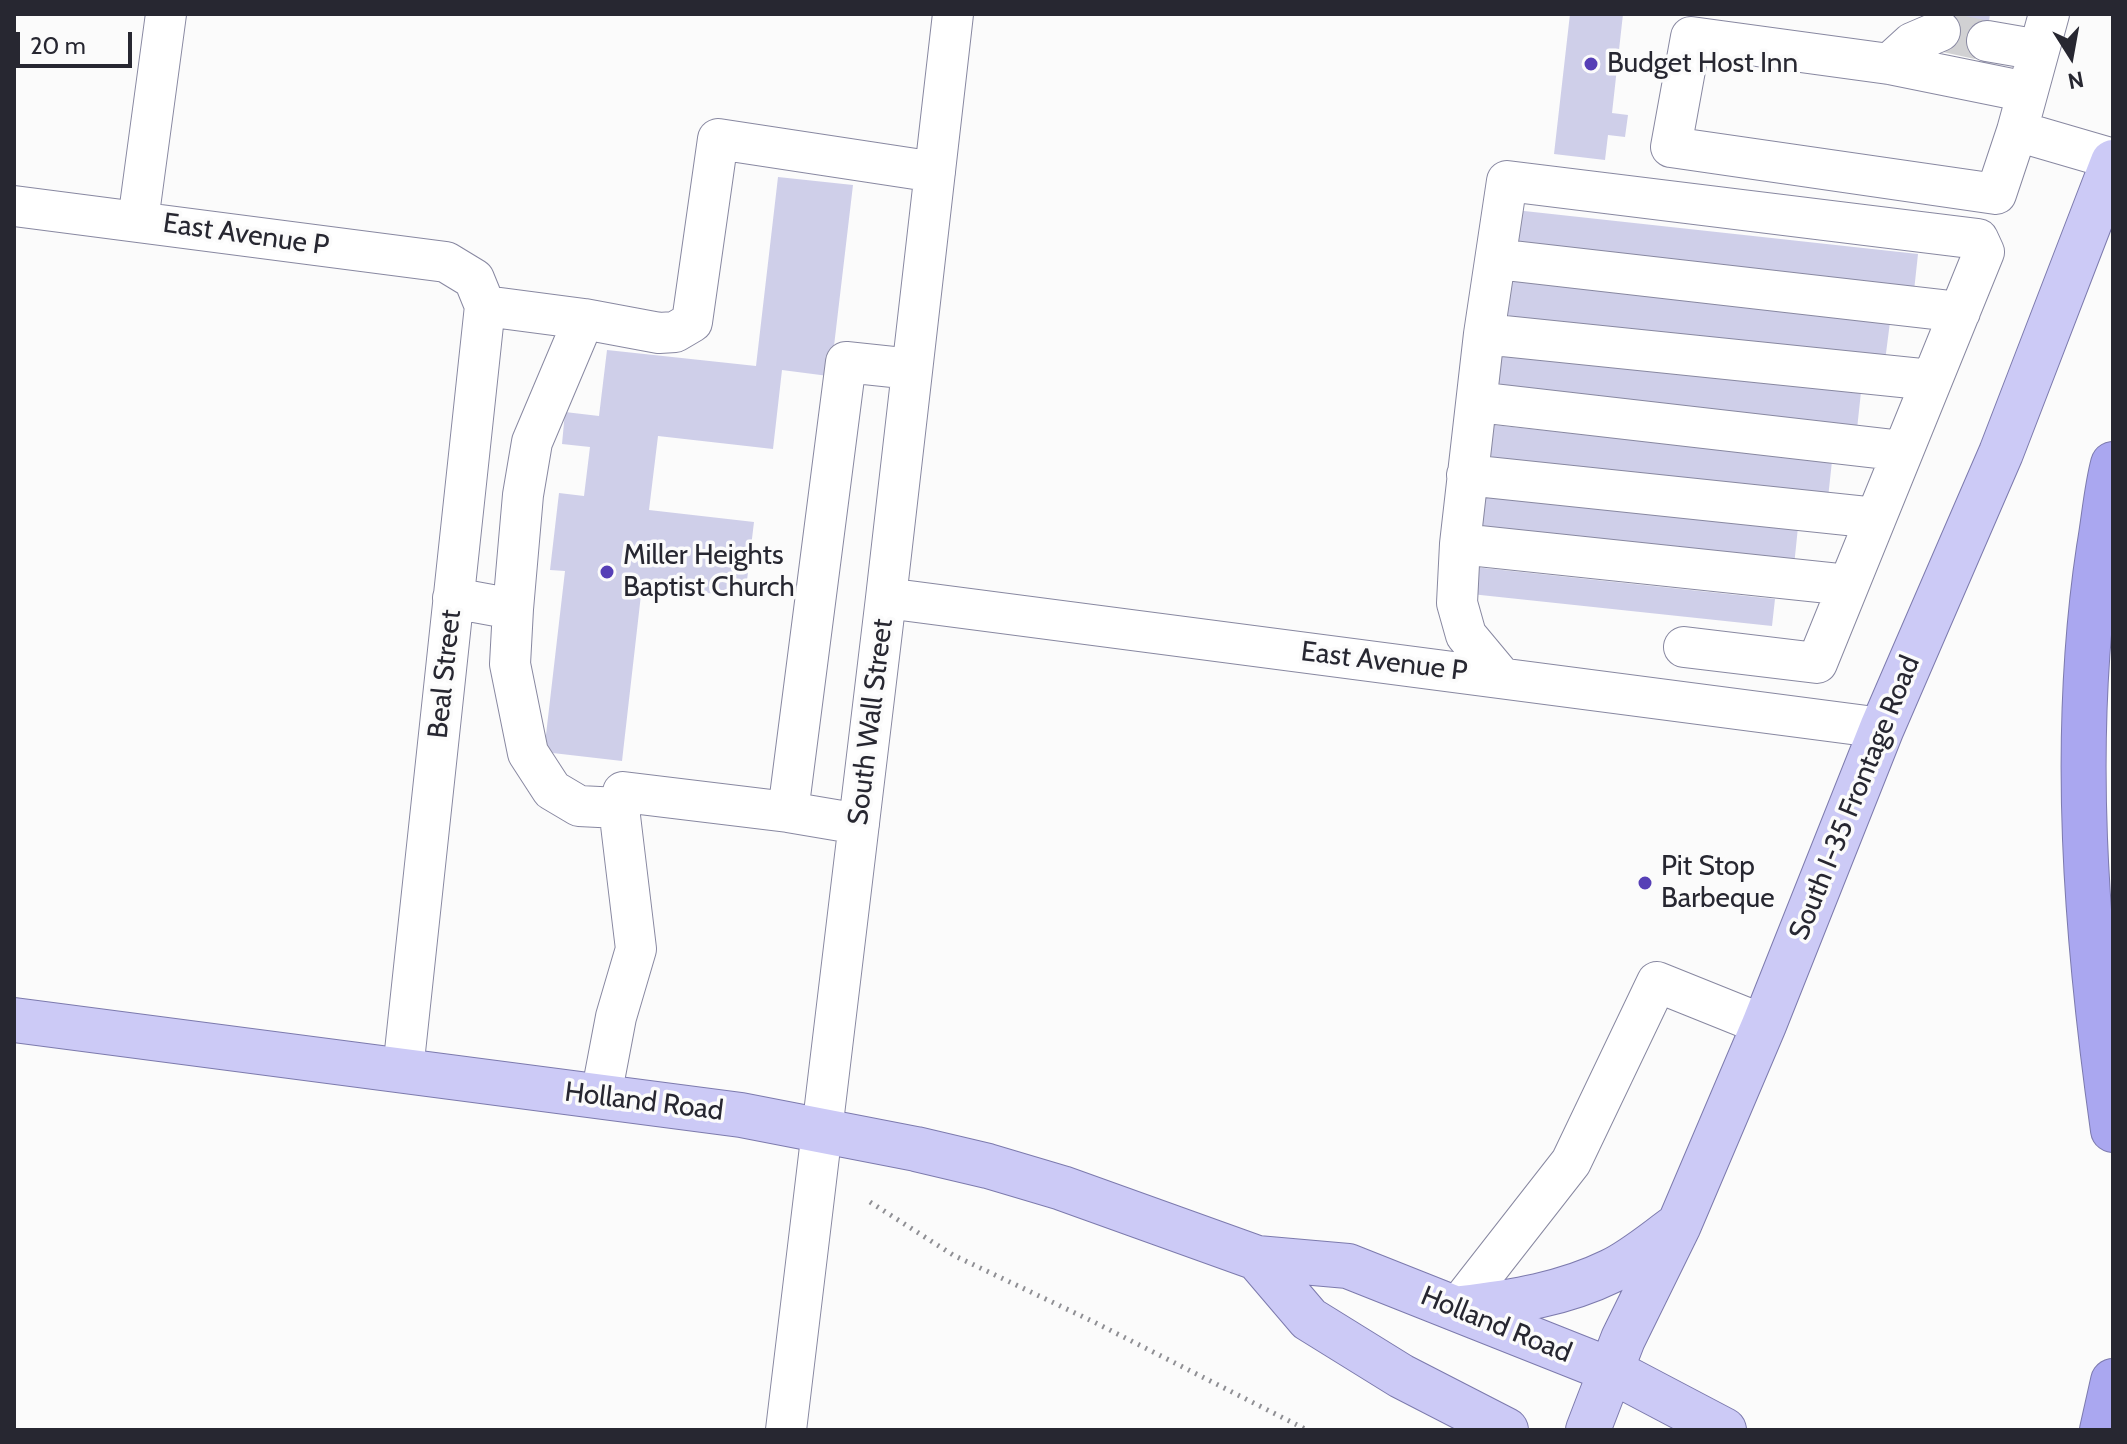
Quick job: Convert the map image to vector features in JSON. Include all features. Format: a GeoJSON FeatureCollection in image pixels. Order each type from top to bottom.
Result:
{"type":"FeatureCollection","features":[{"type":"Feature","properties":{"kind":"highway"},"geometry":{"type":"LineString","coordinates":[[2113,464],[2087,633],[2086,718],[2086,857],[2100,1036],[2113,1130]]}},
{"type":"Feature","properties":{"kind":"highway"},"geometry":{"type":"LineString","coordinates":[[2102,1430],[2113,1381]]}},
{"type":"Feature","properties":{"kind":"main road","name":"South I-35 Frontage Road"},"geometry":{"type":"LineString","coordinates":[[1588,1430],[1610,1370],[1679,1225],[1764,1025],[1882,728],[2001,453],[2113,160]]}},
{"type":"Feature","properties":{"kind":"main road","name":"Holland Road"},"geometry":{"type":"LineString","coordinates":[[14,1020],[741,1115],[988,1166],[1077,1193],[1257,1258],[1348,1266],[1610,1370],[1724,1430]]}},
{"type":"Feature","properties":{"kind":"main road"},"geometry":{"type":"LineString","coordinates":[[1457,1308],[1506,1303],[1563,1290],[1613,1271],[1679,1225]]}},
{"type":"Feature","properties":{"kind":"main road","name":"Holland Road"},"geometry":{"type":"LineString","coordinates":[[1257,1258],[1309,1319],[1401,1376],[1506,1430]]}},
{"type":"Feature","properties":{"kind":"main road"},"geometry":{"type":"LineString","coordinates":[[1433,1393],[1459,1430]]}},
{"type":"Feature","properties":{"kind":"street"},"geometry":{"type":"LineString","coordinates":[[138,221],[166,14]]}},
{"type":"Feature","properties":{"kind":"street","name":"South Wall Street"},"geometry":{"type":"LineString","coordinates":[[786,1430],[953,14]]}},
{"type":"Feature","properties":{"kind":"street"},"geometry":{"type":"LineString","coordinates":[[1889,64],[1912,43],[1940,31]]}},
{"type":"Feature","properties":{"kind":"street"},"geometry":{"type":"LineString","coordinates":[[1987,41],[2044,32],[2017,131],[1996,194],[1671,147],[1691,37],[1889,64],[2027,92]]}},
{"type":"Feature","properties":{"kind":"street"},"geometry":{"type":"LineString","coordinates":[[2017,131],[2113,160]]}},
{"type":"Feature","properties":{"kind":"street","name":"East Avenue P"},"geometry":{"type":"LineString","coordinates":[[14,206],[446,262],[479,292],[584,319],[659,333],[675,332],[692,322],[718,139],[935,172]]}},
{"type":"Feature","properties":{"kind":"street"},"geometry":{"type":"LineString","coordinates":[[1501,677],[1466,635],[1457,603],[1467,475],[1507,181],[1978,239],[1984,252],[1817,663],[1684,647]]}},
{"type":"Feature","properties":{"kind":"street"},"geometry":{"type":"LineString","coordinates":[[1496,259],[1960,312]]}},
{"type":"Feature","properties":{"kind":"street","name":"Beal Street"},"geometry":{"type":"LineString","coordinates":[[403,1070],[453,598],[479,292]]}},
{"type":"Feature","properties":{"kind":"street"},"geometry":{"type":"LineString","coordinates":[[584,319],[532,442],[523,495],[510,664],[528,753],[552,790],[579,806],[619,808]]}},
{"type":"Feature","properties":{"kind":"street"},"geometry":{"type":"LineString","coordinates":[[1484,334],[1931,380]]}},
{"type":"Feature","properties":{"kind":"street"},"geometry":{"type":"LineString","coordinates":[[788,812],[846,362],[912,369]]}},
{"type":"Feature","properties":{"kind":"street"},"geometry":{"type":"LineString","coordinates":[[1477,402],[1903,451]]}},
{"type":"Feature","properties":{"kind":"street"},"geometry":{"type":"LineString","coordinates":[[1467,475],[1876,518]]}},
{"type":"Feature","properties":{"kind":"street"},"geometry":{"type":"LineString","coordinates":[[1460,544],[1848,585]]}},
{"type":"Feature","properties":{"kind":"street"},"geometry":{"type":"LineString","coordinates":[[453,598],[513,609]]}},
{"type":"Feature","properties":{"kind":"street","name":"East Avenue P"},"geometry":{"type":"LineString","coordinates":[[886,598],[1882,728]]}},
{"type":"Feature","properties":{"kind":"street"},"geometry":{"type":"LineString","coordinates":[[601,1096],[616,1017],[636,949],[619,808],[623,792],[859,824]]}},
{"type":"Feature","properties":{"kind":"street"},"geometry":{"type":"LineString","coordinates":[[1457,1308],[1571,1162],[1657,982],[1764,1025]]}},
{"type":"Feature","properties":{"kind":"path"},"geometry":{"type":"LineString","coordinates":[[870,1202],[953,1255],[1094,1322],[1307,1430]]}},
{"type":"Feature","properties":{"kind":"building","name":"Budget Host Inn"},"geometry":{"type":"Polygon","coordinates":[[[1570,14],[1623,14],[1612,113],[1628,115],[1625,137],[1608,135],[1605,160],[1554,154],[1570,14]]]}},
{"type":"Feature","properties":{"kind":"building"},"geometry":{"type":"Polygon","coordinates":[[[1942,14],[1990,14],[1985,52],[1938,47],[1942,14]]]}},
{"type":"Feature","properties":{"kind":"building"},"geometry":{"type":"Polygon","coordinates":[[[778,177],[853,185],[834,346],[839,347],[836,377],[782,370],[773,449],[658,436],[649,510],[754,522],[745,597],[642,586],[622,761],[544,752],[565,571],[550,570],[559,493],[584,496],[590,447],[562,444],[565,412],[599,416],[607,350],[756,366],[778,177]]]}},
{"type":"Feature","properties":{"kind":"building"},"geometry":{"type":"Polygon","coordinates":[[[1515,210],[1918,254],[1914,291],[1511,248],[1515,210]]]}},
{"type":"Feature","properties":{"kind":"building"},"geometry":{"type":"Polygon","coordinates":[[[1506,280],[1890,322],[1885,361],[1502,321],[1506,280]]]}},
{"type":"Feature","properties":{"kind":"building"},"geometry":{"type":"Polygon","coordinates":[[[1497,353],[1861,392],[1857,429],[1493,389],[1497,353]]]}},
{"type":"Feature","properties":{"kind":"building"},"geometry":{"type":"Polygon","coordinates":[[[1494,425],[1832,461],[1828,498],[1490,463],[1494,425]]]}},
{"type":"Feature","properties":{"kind":"building"},"geometry":{"type":"Polygon","coordinates":[[[1483,495],[1798,527],[1794,566],[1479,534],[1483,495]]]}},
{"type":"Feature","properties":{"kind":"building"},"geometry":{"type":"Polygon","coordinates":[[[1474,567],[1775,599],[1772,626],[1471,594],[1474,567]]]}},
{"type":"Feature","properties":{"kind":"tunnel"},"geometry":{"type":"LineString","coordinates":[[1940,31],[1987,41]]}},
{"type":"Feature","properties":{"kind":"place","name":"Budget Host Inn"},"geometry":{"type":"Point","coordinates":[1591,64]}},
{"type":"Feature","properties":{"kind":"place","name":"Miller Heights Baptist Church"},"geometry":{"type":"Point","coordinates":[607,572]}},
{"type":"Feature","properties":{"kind":"place","name":"Pit Stop Barbeque"},"geometry":{"type":"Point","coordinates":[1645,883]}}]}
